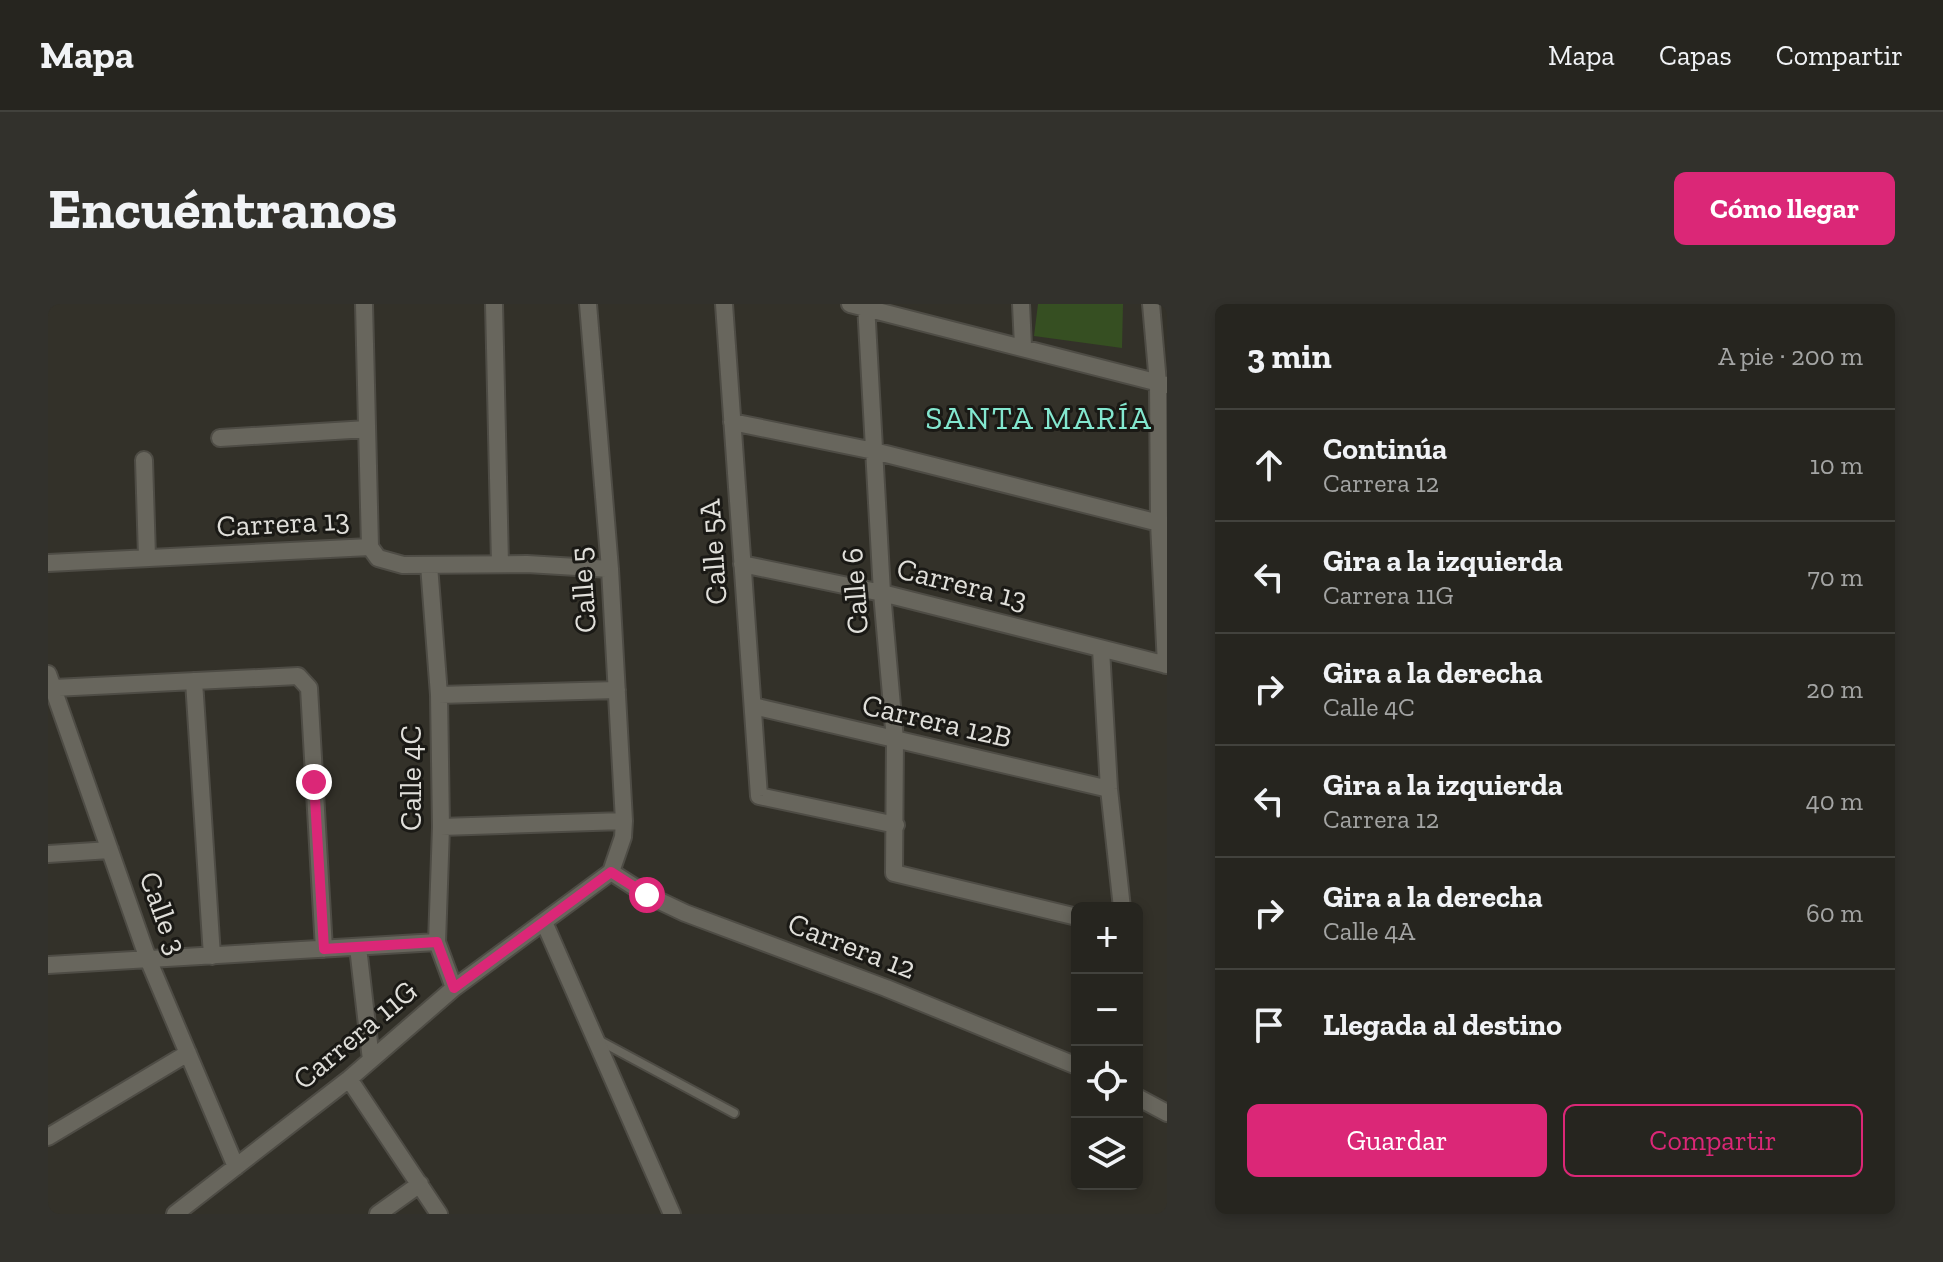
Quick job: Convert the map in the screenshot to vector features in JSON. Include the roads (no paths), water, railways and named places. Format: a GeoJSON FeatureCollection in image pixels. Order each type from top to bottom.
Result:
{"type":"FeatureCollection","features":[{"type":"Feature","properties":{"kind":"street"},"geometry":{"type":"LineString","coordinates":[[364,304],[370,547]]}},
{"type":"Feature","properties":{"kind":"street"},"geometry":{"type":"LineString","coordinates":[[494,304],[500,564]]}},
{"type":"Feature","properties":{"kind":"street","name":"Calle 5"},"geometry":{"type":"LineString","coordinates":[[588,304],[610,569],[624,821],[623,837],[611,872]]}},
{"type":"Feature","properties":{"kind":"street","name":"Calle 5A"},"geometry":{"type":"LineString","coordinates":[[724,304],[759,796],[896,825]]}},
{"type":"Feature","properties":{"kind":"street"},"geometry":{"type":"LineString","coordinates":[[1021,304],[1023,346]]}},
{"type":"Feature","properties":{"kind":"street"},"geometry":{"type":"LineString","coordinates":[[1151,304],[1163,384],[1166,665]]}},
{"type":"Feature","properties":{"kind":"street"},"geometry":{"type":"LineString","coordinates":[[861,305],[1163,384]]}},
{"type":"Feature","properties":{"kind":"street","name":"Calle 6"},"geometry":{"type":"LineString","coordinates":[[861,305],[895,740],[894,873],[1071,916]]}},
{"type":"Feature","properties":{"kind":"street"},"geometry":{"type":"LineString","coordinates":[[732,422],[874,451],[1163,524]]}},
{"type":"Feature","properties":{"kind":"street"},"geometry":{"type":"LineString","coordinates":[[220,438],[367,429]]}},
{"type":"Feature","properties":{"kind":"street"},"geometry":{"type":"LineString","coordinates":[[144,460],[147,557]]}},
{"type":"Feature","properties":{"kind":"street","name":"Carrera 13"},"geometry":{"type":"LineString","coordinates":[[48,563],[370,547],[378,558],[388,562],[610,569]]}},
{"type":"Feature","properties":{"kind":"street","name":"Carrera 13"},"geometry":{"type":"LineString","coordinates":[[742,564],[882,593],[1166,665]]}},
{"type":"Feature","properties":{"kind":"street","name":"Calle 4C"},"geometry":{"type":"LineString","coordinates":[[429,565],[439,695],[441,827],[437,942],[454,988]]}},
{"type":"Feature","properties":{"kind":"street"},"geometry":{"type":"LineString","coordinates":[[1101,649],[1109,789],[1121,902]]}},
{"type":"Feature","properties":{"kind":"street"},"geometry":{"type":"LineString","coordinates":[[51,681],[194,681],[298,676],[309,688],[324,949]]}},
{"type":"Feature","properties":{"kind":"street","name":"Calle 3"},"geometry":{"type":"LineString","coordinates":[[51,681],[148,959],[236,1167]]}},
{"type":"Feature","properties":{"kind":"street"},"geometry":{"type":"LineString","coordinates":[[194,681],[212,956]]}},
{"type":"Feature","properties":{"kind":"street"},"geometry":{"type":"LineString","coordinates":[[439,695],[617,690]]}},
{"type":"Feature","properties":{"kind":"street","name":"Carrera 12B"},"geometry":{"type":"LineString","coordinates":[[753,706],[1109,789]]}},
{"type":"Feature","properties":{"kind":"street"},"geometry":{"type":"LineString","coordinates":[[441,827],[624,821]]}},
{"type":"Feature","properties":{"kind":"street"},"geometry":{"type":"LineString","coordinates":[[48,854],[110,850]]}},
{"type":"Feature","properties":{"kind":"street","name":"Carrera 11G"},"geometry":{"type":"LineString","coordinates":[[175,1214],[349,1079],[454,988],[611,872]]}},
{"type":"Feature","properties":{"kind":"street","name":"Carrera 12"},"geometry":{"type":"LineString","coordinates":[[611,872],[647,895],[685,913],[900,994],[1071,1064]]}},
{"type":"Feature","properties":{"kind":"street"},"geometry":{"type":"LineString","coordinates":[[544,922],[672,1214]]}},
{"type":"Feature","properties":{"kind":"street"},"geometry":{"type":"LineString","coordinates":[[48,965],[437,942]]}},
{"type":"Feature","properties":{"kind":"street"},"geometry":{"type":"LineString","coordinates":[[358,947],[371,1060]]}},
{"type":"Feature","properties":{"kind":"street"},"geometry":{"type":"LineString","coordinates":[[48,1137],[188,1053]]}},
{"type":"Feature","properties":{"kind":"street"},"geometry":{"type":"LineString","coordinates":[[349,1079],[439,1214]]}},
{"type":"Feature","properties":{"kind":"street"},"geometry":{"type":"LineString","coordinates":[[1143,1100],[1167,1113]]}},
{"type":"Feature","properties":{"kind":"street"},"geometry":{"type":"LineString","coordinates":[[378,1214],[420,1184]]}},
{"type":"Feature","properties":{"kind":"lane"},"geometry":{"type":"LineString","coordinates":[[595,1039],[734,1113]]}},
{"type":"Feature","properties":{"kind":"district","name":"SANTA MARÍA"},"geometry":{"type":"Point","coordinates":[1039,418]}}]}
